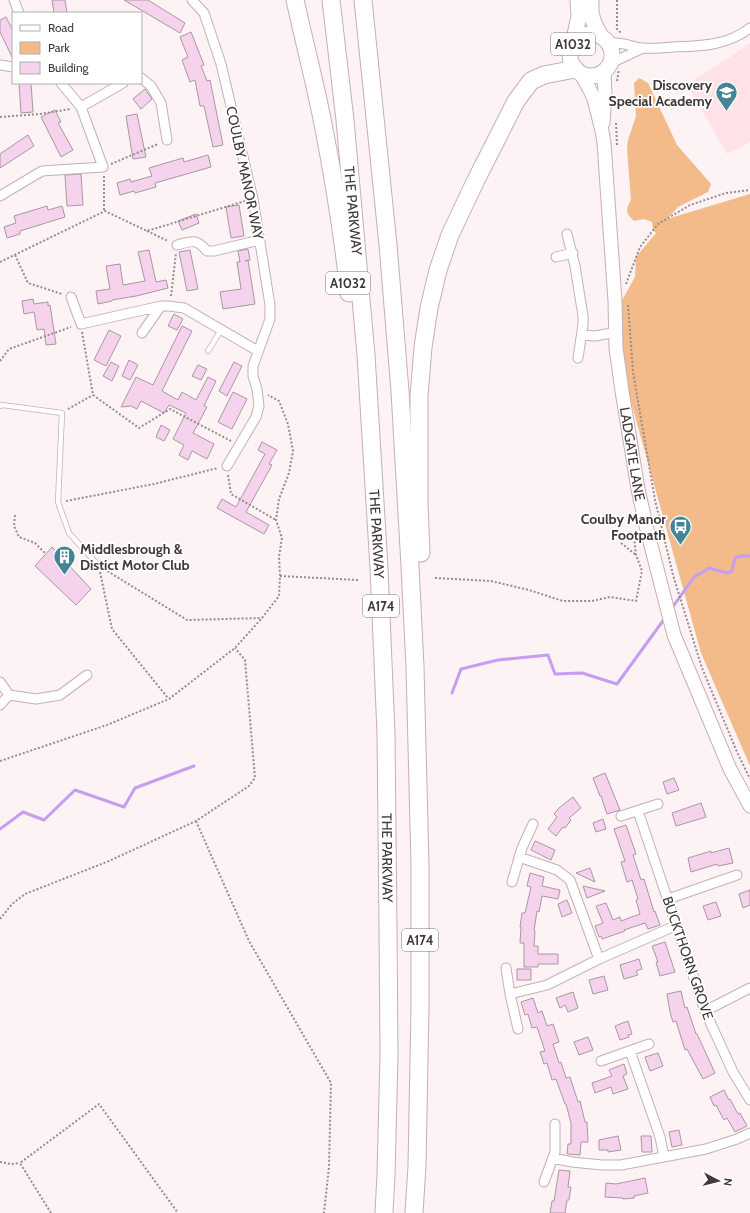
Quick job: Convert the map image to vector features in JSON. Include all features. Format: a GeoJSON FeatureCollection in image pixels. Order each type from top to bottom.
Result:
{"type":"FeatureCollection","features":[{"type":"Feature","properties":{"kind":"highway","name":"A1032"},"geometry":{"type":"LineString","coordinates":[[295,0],[323,124],[336,196],[347,267],[355,350],[371,442]]}},
{"type":"Feature","properties":{"kind":"highway","name":"THE PARKWAY"},"geometry":{"type":"LineString","coordinates":[[331,0],[345,120],[360,278],[379,568],[386,733],[389,1055],[384,1213]]}},
{"type":"Feature","properties":{"kind":"highway","name":"A174"},"geometry":{"type":"LineString","coordinates":[[363,0],[388,245],[400,391],[415,668],[420,865],[420,1007],[417,1166],[414,1213]]}},
{"type":"Feature","properties":{"kind":"highway","name":"A174"},"geometry":{"type":"LineString","coordinates":[[415,668],[423,598],[419,504],[419,396],[423,347],[429,308],[436,278],[450,235],[516,101],[531,81],[544,75],[578,72]]}},
{"type":"Feature","properties":{"kind":"main road","name":"A1032"},"geometry":{"type":"LineString","coordinates":[[578,0],[579,16],[570,57],[578,72],[587,76],[593,76],[608,68],[612,55],[611,47],[593,22],[591,8],[592,0]]}},
{"type":"Feature","properties":{"kind":"main road","name":"A1032"},"geometry":{"type":"LineString","coordinates":[[573,44],[578,38],[584,35],[592,34],[604,38]]}},
{"type":"Feature","properties":{"kind":"main road","name":"LADGATE LANE"},"geometry":{"type":"LineString","coordinates":[[602,130],[608,68]]}},
{"type":"Feature","properties":{"kind":"main road","name":"LADGATE LANE"},"geometry":{"type":"LineString","coordinates":[[578,72],[590,90],[602,130],[605,151],[617,332],[616,348],[638,489],[674,635],[730,769],[750,806]]}},
{"type":"Feature","properties":{"kind":"street"},"geometry":{"type":"LineString","coordinates":[[14,0],[19,12]]}},
{"type":"Feature","properties":{"kind":"street","name":"COULBY MANOR WAY"},"geometry":{"type":"LineString","coordinates":[[192,0],[204,13],[221,64],[253,199],[270,305],[270,319],[253,366],[259,406],[256,417],[227,466]]}},
{"type":"Feature","properties":{"kind":"street"},"geometry":{"type":"LineString","coordinates":[[604,38],[613,43],[641,48],[696,46],[719,43],[736,37],[750,28]]}},
{"type":"Feature","properties":{"kind":"street"},"geometry":{"type":"LineString","coordinates":[[608,68],[641,48]]}},
{"type":"Feature","properties":{"kind":"street"},"geometry":{"type":"LineString","coordinates":[[0,65],[12,67]]}},
{"type":"Feature","properties":{"kind":"street"},"geometry":{"type":"LineString","coordinates":[[142,79],[151,86],[161,103],[167,140]]}},
{"type":"Feature","properties":{"kind":"street"},"geometry":{"type":"LineString","coordinates":[[0,196],[42,171],[104,167],[81,107],[62,84]]}},
{"type":"Feature","properties":{"kind":"street"},"geometry":{"type":"LineString","coordinates":[[81,107],[121,84]]}},
{"type":"Feature","properties":{"kind":"street"},"geometry":{"type":"LineString","coordinates":[[567,234],[573,253],[583,316],[582,335],[578,358]]}},
{"type":"Feature","properties":{"kind":"street"},"geometry":{"type":"LineString","coordinates":[[178,245],[196,241],[207,251],[214,251],[260,240]]}},
{"type":"Feature","properties":{"kind":"street"},"geometry":{"type":"LineString","coordinates":[[556,257],[573,253]]}},
{"type":"Feature","properties":{"kind":"street"},"geometry":{"type":"LineString","coordinates":[[71,297],[81,324],[165,306],[184,308],[258,351]]}},
{"type":"Feature","properties":{"kind":"street"},"geometry":{"type":"LineString","coordinates":[[142,333],[165,306]]}},
{"type":"Feature","properties":{"kind":"street"},"geometry":{"type":"LineString","coordinates":[[582,335],[596,336],[617,332]]}},
{"type":"Feature","properties":{"kind":"street"},"geometry":{"type":"LineString","coordinates":[[0,682],[9,695],[36,699],[60,695],[87,675]]}},
{"type":"Feature","properties":{"kind":"street"},"geometry":{"type":"LineString","coordinates":[[0,705],[9,695]]}},
{"type":"Feature","properties":{"kind":"street"},"geometry":{"type":"LineString","coordinates":[[621,816],[658,804]]}},
{"type":"Feature","properties":{"kind":"street","name":"BUCKTHORN GROVE"},"geometry":{"type":"LineString","coordinates":[[638,811],[705,1011],[733,1072],[750,1100]]}},
{"type":"Feature","properties":{"kind":"street"},"geometry":{"type":"LineString","coordinates":[[512,882],[519,857],[533,824]]}},
{"type":"Feature","properties":{"kind":"street"},"geometry":{"type":"LineString","coordinates":[[519,857],[557,870],[570,880],[599,959]]}},
{"type":"Feature","properties":{"kind":"street"},"geometry":{"type":"LineString","coordinates":[[668,899],[737,875]]}},
{"type":"Feature","properties":{"kind":"street"},"geometry":{"type":"LineString","coordinates":[[510,994],[547,985],[599,959],[677,925]]}},
{"type":"Feature","properties":{"kind":"street"},"geometry":{"type":"LineString","coordinates":[[506,968],[518,1029]]}},
{"type":"Feature","properties":{"kind":"street"},"geometry":{"type":"LineString","coordinates":[[705,1011],[750,988]]}},
{"type":"Feature","properties":{"kind":"street"},"geometry":{"type":"LineString","coordinates":[[601,1061],[649,1044]]}},
{"type":"Feature","properties":{"kind":"street"},"geometry":{"type":"LineString","coordinates":[[630,1051],[660,1137],[664,1157]]}},
{"type":"Feature","properties":{"kind":"street"},"geometry":{"type":"LineString","coordinates":[[544,1182],[555,1152],[555,1124]]}},
{"type":"Feature","properties":{"kind":"street"},"geometry":{"type":"LineString","coordinates":[[553,1158],[572,1162],[621,1165],[706,1149],[750,1133]]}},
{"type":"Feature","properties":{"kind":"lane"},"geometry":{"type":"LineString","coordinates":[[208,351],[221,330]]}},
{"type":"Feature","properties":{"kind":"lane"},"geometry":{"type":"LineString","coordinates":[[0,406],[2,405],[62,413],[58,502],[69,533],[99,566]]}},
{"type":"Feature","properties":{"kind":"path"},"geometry":{"type":"LineString","coordinates":[[617,0],[617,29],[626,39],[624,44]]}},
{"type":"Feature","properties":{"kind":"path"},"geometry":{"type":"LineString","coordinates":[[617,84],[618,71],[626,56]]}},
{"type":"Feature","properties":{"kind":"path"},"geometry":{"type":"LineString","coordinates":[[0,117],[40,114],[81,107]]}},
{"type":"Feature","properties":{"kind":"path"},"geometry":{"type":"LineString","coordinates":[[615,119],[617,150]]}},
{"type":"Feature","properties":{"kind":"path"},"geometry":{"type":"LineString","coordinates":[[104,212],[104,167],[167,140]]}},
{"type":"Feature","properties":{"kind":"path"},"geometry":{"type":"LineString","coordinates":[[626,284],[640,247],[658,224],[690,205],[726,193],[750,190]]}},
{"type":"Feature","properties":{"kind":"path"},"geometry":{"type":"LineString","coordinates":[[147,231],[253,199]]}},
{"type":"Feature","properties":{"kind":"path"},"geometry":{"type":"LineString","coordinates":[[0,262],[104,212],[178,245],[165,306]]}},
{"type":"Feature","properties":{"kind":"path"},"geometry":{"type":"LineString","coordinates":[[15,255],[28,283],[71,297]]}},
{"type":"Feature","properties":{"kind":"path"},"geometry":{"type":"LineString","coordinates":[[626,276],[627,291]]}},
{"type":"Feature","properties":{"kind":"path"},"geometry":{"type":"LineString","coordinates":[[627,298],[633,372],[655,500],[673,575],[702,668],[737,752],[750,778]]}},
{"type":"Feature","properties":{"kind":"path"},"geometry":{"type":"LineString","coordinates":[[0,361],[9,349],[81,324],[94,395],[139,428],[170,409],[239,445]]}},
{"type":"Feature","properties":{"kind":"path"},"geometry":{"type":"LineString","coordinates":[[0,761],[107,725],[169,699],[235,648],[262,618],[279,596],[279,557],[282,538],[276,520],[279,499],[289,473],[292,451],[288,424],[278,401],[257,390]]}},
{"type":"Feature","properties":{"kind":"path"},"geometry":{"type":"LineString","coordinates":[[62,413],[94,395]]}},
{"type":"Feature","properties":{"kind":"path"},"geometry":{"type":"LineString","coordinates":[[58,502],[154,484],[227,466],[232,494],[276,520]]}},
{"type":"Feature","properties":{"kind":"path"},"geometry":{"type":"LineString","coordinates":[[16,515],[14,526],[19,538],[35,543],[46,554]]}},
{"type":"Feature","properties":{"kind":"path"},"geometry":{"type":"LineString","coordinates":[[435,578],[491,581],[529,590],[563,601],[592,601],[610,597],[636,601],[642,571],[636,555],[634,536]]}},
{"type":"Feature","properties":{"kind":"path"},"geometry":{"type":"LineString","coordinates":[[621,543],[636,555]]}},
{"type":"Feature","properties":{"kind":"path"},"geometry":{"type":"LineString","coordinates":[[99,566],[187,620],[262,618]]}},
{"type":"Feature","properties":{"kind":"path"},"geometry":{"type":"LineString","coordinates":[[99,566],[112,629],[169,699]]}},
{"type":"Feature","properties":{"kind":"path"},"geometry":{"type":"LineString","coordinates":[[280,576],[358,580]]}},
{"type":"Feature","properties":{"kind":"path"},"geometry":{"type":"LineString","coordinates":[[0,919],[12,904],[25,894],[109,861],[196,821],[249,786],[255,778],[245,660],[235,648]]}},
{"type":"Feature","properties":{"kind":"path"},"geometry":{"type":"LineString","coordinates":[[196,821],[249,941],[331,1083],[329,1167],[324,1213]]}},
{"type":"Feature","properties":{"kind":"path"},"geometry":{"type":"LineString","coordinates":[[0,1162],[11,1164],[20,1163],[100,1104],[178,1213]]}},
{"type":"Feature","properties":{"kind":"path"},"geometry":{"type":"LineString","coordinates":[[20,1163],[51,1213]]}},
{"type":"Feature","properties":{"kind":"shaded area","name":"Discovery Special Academy"},"geometry":{"type":"Polygon","coordinates":[[[750,43],[750,142],[727,154],[687,84],[750,43]]]}},
{"type":"Feature","properties":{"kind":"green space"},"geometry":{"type":"Polygon","coordinates":[[[639,78],[648,83],[677,145],[711,184],[708,192],[678,207],[667,219],[750,194],[750,766],[701,653],[616,348],[621,302],[635,277],[636,257],[656,233],[653,230],[652,222],[644,219],[634,221],[629,216],[627,211],[631,200],[627,149],[628,140],[636,116],[634,83],[639,78]]]}},
{"type":"Feature","properties":{"kind":"building"},"geometry":{"type":"Polygon","coordinates":[[[52,0],[65,0],[67,12],[54,12],[52,0]]]}},
{"type":"Feature","properties":{"kind":"building"},"geometry":{"type":"Polygon","coordinates":[[[124,0],[148,0],[185,23],[180,33],[124,0]]]}},
{"type":"Feature","properties":{"kind":"building"},"geometry":{"type":"Polygon","coordinates":[[[6,17],[12,29],[12,57],[0,32],[0,20],[6,17]]]}},
{"type":"Feature","properties":{"kind":"building"},"geometry":{"type":"Polygon","coordinates":[[[191,32],[204,65],[201,66],[207,81],[210,80],[223,145],[213,147],[204,106],[200,106],[195,80],[190,82],[182,60],[188,57],[180,37],[191,32]]]}},
{"type":"Feature","properties":{"kind":"building"},"geometry":{"type":"Polygon","coordinates":[[[19,84],[31,84],[33,112],[21,113],[19,84]]]}},
{"type":"Feature","properties":{"kind":"building"},"geometry":{"type":"Polygon","coordinates":[[[145,89],[152,99],[141,109],[133,99],[145,89]]]}},
{"type":"Feature","properties":{"kind":"building"},"geometry":{"type":"Polygon","coordinates":[[[55,110],[61,122],[58,123],[73,150],[61,157],[41,117],[55,110]]]}},
{"type":"Feature","properties":{"kind":"building"},"geometry":{"type":"Polygon","coordinates":[[[137,114],[146,157],[133,159],[126,116],[137,114]]]}},
{"type":"Feature","properties":{"kind":"building"},"geometry":{"type":"Polygon","coordinates":[[[28,135],[34,146],[0,168],[0,154],[28,135]]]}},
{"type":"Feature","properties":{"kind":"building"},"geometry":{"type":"Polygon","coordinates":[[[208,155],[211,167],[155,183],[156,187],[135,193],[134,191],[120,195],[117,183],[130,179],[131,182],[152,176],[149,168],[183,158],[184,162],[208,155]]]}},
{"type":"Feature","properties":{"kind":"building"},"geometry":{"type":"Polygon","coordinates":[[[81,174],[83,205],[67,206],[65,175],[81,174]]]}},
{"type":"Feature","properties":{"kind":"building"},"geometry":{"type":"Polygon","coordinates":[[[239,205],[244,236],[231,238],[226,207],[239,205]]]}},
{"type":"Feature","properties":{"kind":"building"},"geometry":{"type":"Polygon","coordinates":[[[47,206],[48,210],[62,206],[65,217],[20,231],[20,234],[7,238],[4,227],[16,223],[14,216],[47,206]]]}},
{"type":"Feature","properties":{"kind":"building"},"geometry":{"type":"Polygon","coordinates":[[[196,214],[199,223],[182,230],[178,221],[196,214]]]}},
{"type":"Feature","properties":{"kind":"building"},"geometry":{"type":"Polygon","coordinates":[[[248,249],[250,260],[248,260],[255,304],[223,309],[220,292],[241,289],[237,262],[240,262],[238,251],[248,249]]]}},
{"type":"Feature","properties":{"kind":"building"},"geometry":{"type":"Polygon","coordinates":[[[149,250],[156,282],[166,280],[168,288],[98,304],[96,291],[110,289],[106,266],[120,264],[123,285],[145,281],[138,252],[149,250]]]}},
{"type":"Feature","properties":{"kind":"building"},"geometry":{"type":"Polygon","coordinates":[[[190,250],[198,289],[187,291],[179,252],[190,250]]]}},
{"type":"Feature","properties":{"kind":"building"},"geometry":{"type":"Polygon","coordinates":[[[33,299],[34,304],[48,302],[48,306],[50,305],[56,344],[46,345],[44,329],[37,330],[34,312],[24,314],[22,301],[33,299]]]}},
{"type":"Feature","properties":{"kind":"building"},"geometry":{"type":"Polygon","coordinates":[[[174,314],[183,319],[177,330],[168,326],[174,314]]]}},
{"type":"Feature","properties":{"kind":"building"},"geometry":{"type":"Polygon","coordinates":[[[182,326],[192,331],[162,391],[178,400],[182,392],[196,400],[208,377],[216,381],[204,406],[207,407],[193,433],[214,444],[207,459],[192,451],[188,460],[179,455],[184,445],[173,439],[186,413],[169,405],[164,413],[141,401],[137,409],[131,406],[121,407],[136,377],[153,385],[182,326]]]}},
{"type":"Feature","properties":{"kind":"building"},"geometry":{"type":"Polygon","coordinates":[[[109,330],[121,336],[106,366],[94,360],[109,330]]]}},
{"type":"Feature","properties":{"kind":"building"},"geometry":{"type":"Polygon","coordinates":[[[129,360],[138,365],[130,380],[122,376],[129,360]]]}},
{"type":"Feature","properties":{"kind":"building"},"geometry":{"type":"Polygon","coordinates":[[[111,362],[119,366],[112,381],[103,376],[111,362]]]}},
{"type":"Feature","properties":{"kind":"building"},"geometry":{"type":"Polygon","coordinates":[[[234,362],[242,366],[227,396],[219,391],[234,362]]]}},
{"type":"Feature","properties":{"kind":"building"},"geometry":{"type":"Polygon","coordinates":[[[198,365],[207,369],[201,380],[192,376],[198,365]]]}},
{"type":"Feature","properties":{"kind":"building"},"geometry":{"type":"Polygon","coordinates":[[[233,392],[247,399],[232,429],[218,422],[233,392]]]}},
{"type":"Feature","properties":{"kind":"building"},"geometry":{"type":"Polygon","coordinates":[[[161,425],[170,430],[164,441],[156,437],[161,425]]]}},
{"type":"Feature","properties":{"kind":"building"},"geometry":{"type":"Polygon","coordinates":[[[262,442],[277,450],[269,464],[272,465],[246,512],[269,525],[264,534],[217,508],[222,499],[236,507],[265,454],[258,450],[262,442]]]}},
{"type":"Feature","properties":{"kind":"building","name":"Middlesbrough & Distict Motor Club"},"geometry":{"type":"Polygon","coordinates":[[[52,547],[91,589],[76,605],[35,566],[52,547]]]}},
{"type":"Feature","properties":{"kind":"building"},"geometry":{"type":"Polygon","coordinates":[[[605,773],[620,810],[607,814],[593,778],[605,773]]]}},
{"type":"Feature","properties":{"kind":"building"},"geometry":{"type":"Polygon","coordinates":[[[674,778],[679,790],[667,794],[663,782],[674,778]]]}},
{"type":"Feature","properties":{"kind":"building"},"geometry":{"type":"Polygon","coordinates":[[[573,797],[581,808],[569,818],[571,820],[556,836],[548,829],[557,817],[554,814],[573,797]]]}},
{"type":"Feature","properties":{"kind":"building"},"geometry":{"type":"Polygon","coordinates":[[[701,803],[706,817],[676,826],[672,813],[701,803]]]}},
{"type":"Feature","properties":{"kind":"building"},"geometry":{"type":"Polygon","coordinates":[[[603,819],[606,829],[596,832],[593,823],[603,819]]]}},
{"type":"Feature","properties":{"kind":"building"},"geometry":{"type":"Polygon","coordinates":[[[626,825],[636,854],[633,855],[641,880],[644,879],[654,912],[655,911],[660,925],[648,929],[645,923],[602,939],[601,936],[599,937],[595,926],[603,923],[596,906],[606,903],[613,920],[620,917],[621,921],[640,914],[636,900],[638,899],[632,880],[627,882],[621,862],[625,861],[614,829],[626,825]]]}},
{"type":"Feature","properties":{"kind":"building"},"geometry":{"type":"Polygon","coordinates":[[[535,841],[555,850],[551,860],[531,850],[535,841]]]}},
{"type":"Feature","properties":{"kind":"building"},"geometry":{"type":"Polygon","coordinates":[[[729,848],[733,863],[718,866],[717,864],[691,872],[688,858],[711,851],[711,853],[729,848]]]}},
{"type":"Feature","properties":{"kind":"building"},"geometry":{"type":"Polygon","coordinates":[[[590,868],[595,882],[576,873],[590,868]]]}},
{"type":"Feature","properties":{"kind":"building"},"geometry":{"type":"Polygon","coordinates":[[[530,873],[544,877],[542,886],[560,890],[558,899],[542,896],[539,912],[537,911],[534,931],[534,946],[538,946],[538,954],[558,954],[558,964],[538,964],[538,967],[524,967],[524,943],[520,943],[520,927],[522,913],[525,913],[531,887],[527,886],[530,873]]]}},
{"type":"Feature","properties":{"kind":"building"},"geometry":{"type":"Polygon","coordinates":[[[583,886],[605,891],[587,898],[583,886]]]}},
{"type":"Feature","properties":{"kind":"building"},"geometry":{"type":"Polygon","coordinates":[[[750,890],[750,905],[743,908],[739,894],[750,890]]]}},
{"type":"Feature","properties":{"kind":"building"},"geometry":{"type":"Polygon","coordinates":[[[567,900],[572,913],[562,917],[558,904],[567,900]]]}},
{"type":"Feature","properties":{"kind":"building"},"geometry":{"type":"Polygon","coordinates":[[[716,902],[721,916],[708,920],[703,906],[716,902]]]}},
{"type":"Feature","properties":{"kind":"building"},"geometry":{"type":"Polygon","coordinates":[[[665,942],[675,972],[660,976],[656,962],[658,962],[652,946],[665,942]]]}},
{"type":"Feature","properties":{"kind":"building"},"geometry":{"type":"Polygon","coordinates":[[[639,959],[642,969],[636,971],[638,975],[624,979],[620,965],[639,959]]]}},
{"type":"Feature","properties":{"kind":"building"},"geometry":{"type":"Polygon","coordinates":[[[517,969],[531,969],[531,980],[517,980],[517,969]]]}},
{"type":"Feature","properties":{"kind":"building"},"geometry":{"type":"Polygon","coordinates":[[[604,976],[608,990],[593,994],[589,980],[604,976]]]}},
{"type":"Feature","properties":{"kind":"building"},"geometry":{"type":"Polygon","coordinates":[[[681,991],[685,1008],[687,1007],[696,1034],[715,1073],[703,1079],[687,1049],[685,1050],[676,1021],[673,1022],[670,1012],[667,994],[681,991]]]}},
{"type":"Feature","properties":{"kind":"building"},"geometry":{"type":"Polygon","coordinates":[[[573,992],[578,1008],[568,1012],[565,1005],[560,1008],[556,998],[573,992]]]}},
{"type":"Feature","properties":{"kind":"building"},"geometry":{"type":"Polygon","coordinates":[[[533,998],[538,1013],[542,1011],[547,1026],[553,1024],[559,1042],[553,1044],[559,1063],[561,1062],[566,1078],[570,1077],[578,1102],[580,1101],[585,1122],[587,1122],[588,1142],[581,1142],[580,1155],[567,1154],[568,1144],[571,1144],[571,1123],[566,1104],[556,1079],[552,1080],[547,1063],[544,1064],[540,1052],[545,1051],[537,1027],[532,1028],[528,1014],[525,1015],[521,1002],[533,998]]]}},
{"type":"Feature","properties":{"kind":"building"},"geometry":{"type":"Polygon","coordinates":[[[628,1021],[632,1034],[628,1035],[629,1037],[620,1040],[615,1026],[628,1021]]]}},
{"type":"Feature","properties":{"kind":"building"},"geometry":{"type":"Polygon","coordinates":[[[588,1037],[593,1050],[579,1055],[574,1042],[588,1037]]]}},
{"type":"Feature","properties":{"kind":"building"},"geometry":{"type":"Polygon","coordinates":[[[658,1053],[663,1066],[650,1071],[645,1057],[658,1053]]]}},
{"type":"Feature","properties":{"kind":"building"},"geometry":{"type":"Polygon","coordinates":[[[624,1064],[627,1074],[623,1076],[628,1089],[613,1094],[611,1087],[595,1093],[592,1083],[612,1076],[609,1070],[624,1064]]]}},
{"type":"Feature","properties":{"kind":"building"},"geometry":{"type":"Polygon","coordinates":[[[724,1090],[747,1126],[735,1132],[727,1118],[724,1120],[716,1105],[714,1106],[710,1097],[724,1090]]]}},
{"type":"Feature","properties":{"kind":"building"},"geometry":{"type":"Polygon","coordinates":[[[679,1130],[682,1145],[672,1147],[669,1132],[679,1130]]]}},
{"type":"Feature","properties":{"kind":"building"},"geometry":{"type":"Polygon","coordinates":[[[618,1136],[621,1150],[608,1152],[608,1150],[599,1150],[599,1140],[618,1136]]]}},
{"type":"Feature","properties":{"kind":"building"},"geometry":{"type":"Polygon","coordinates":[[[641,1136],[651,1136],[652,1152],[642,1152],[641,1136]]]}},
{"type":"Feature","properties":{"kind":"building"},"geometry":{"type":"Polygon","coordinates":[[[559,1170],[570,1171],[568,1187],[571,1187],[569,1200],[567,1200],[565,1213],[550,1213],[552,1201],[554,1201],[559,1170]]]}},
{"type":"Feature","properties":{"kind":"building"},"geometry":{"type":"Polygon","coordinates":[[[645,1178],[648,1193],[634,1196],[634,1198],[623,1199],[605,1197],[606,1183],[616,1184],[645,1178]]]}},
{"type":"Feature","properties":{"kind":"waterway"},"geometry":{"type":"LineString","coordinates":[[672,608],[694,577],[709,568],[727,573],[732,571],[735,558],[750,556]]}},
{"type":"Feature","properties":{"kind":"waterway"},"geometry":{"type":"LineString","coordinates":[[452,693],[461,669],[498,660],[548,655],[555,674],[582,673],[617,684],[665,618]]}},
{"type":"Feature","properties":{"kind":"waterway"},"geometry":{"type":"LineString","coordinates":[[0,829],[23,812],[44,820],[75,790],[124,807],[135,788],[194,766]]}},
{"type":"Feature","properties":{"kind":"place","name":"Discovery Special Academy"},"geometry":{"type":"Point","coordinates":[727,112]}},
{"type":"Feature","properties":{"kind":"place","name":"Coulby Manor Footpath"},"geometry":{"type":"Point","coordinates":[681,546]}},
{"type":"Feature","properties":{"kind":"place","name":"Middlesbrough & Distict Motor Club"},"geometry":{"type":"Point","coordinates":[64,576]}}]}
